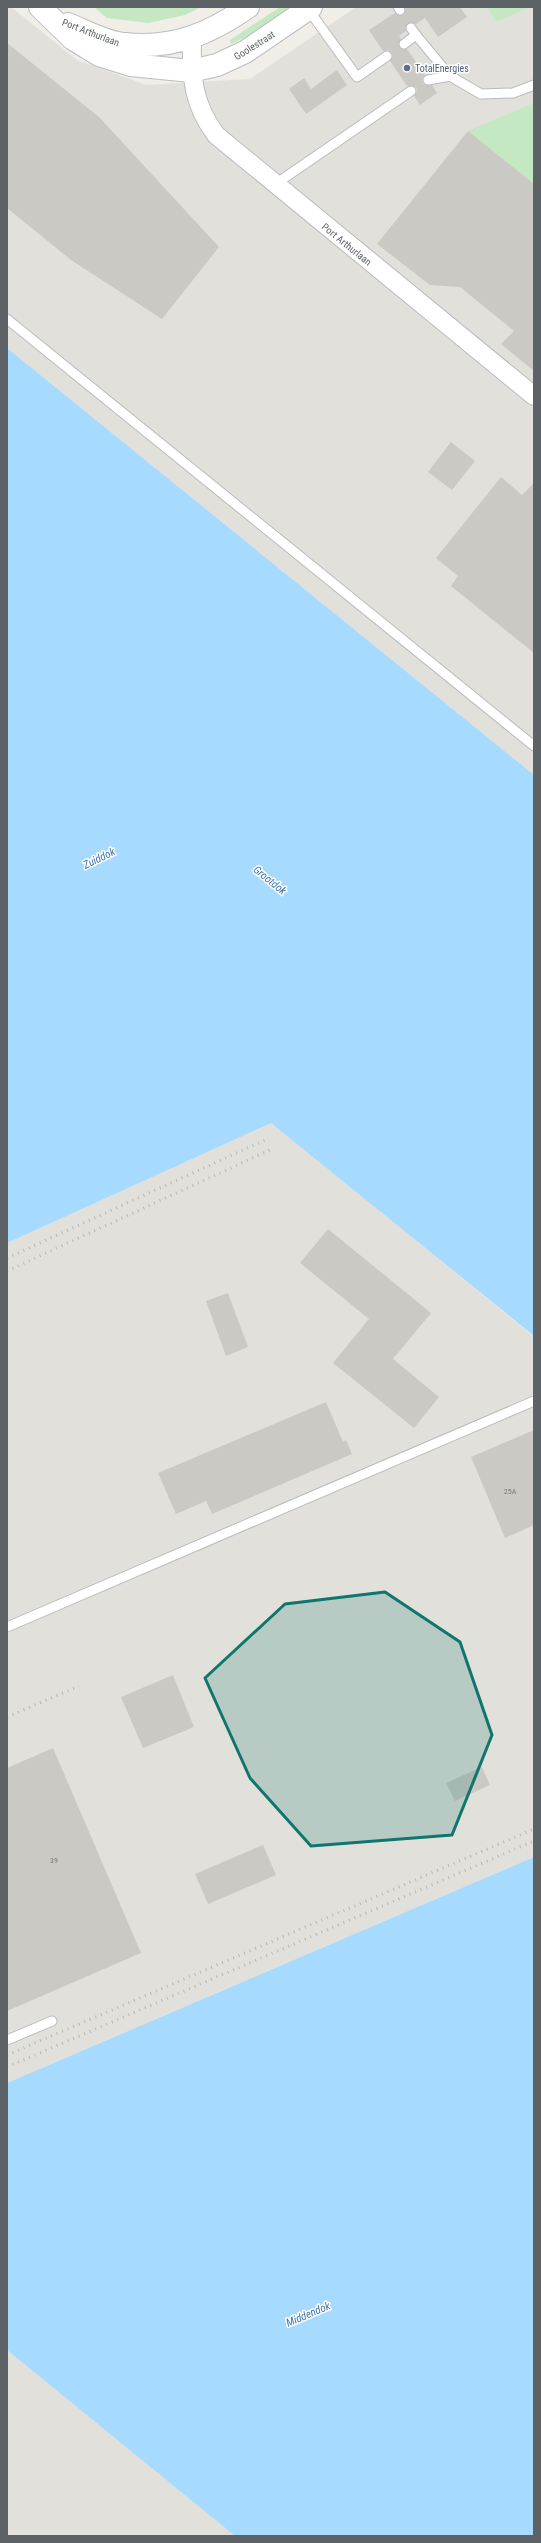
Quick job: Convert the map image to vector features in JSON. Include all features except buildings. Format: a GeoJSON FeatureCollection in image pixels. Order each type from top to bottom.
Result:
{"type":"FeatureCollection","features":[{"type":"Feature","properties":{"kind":"main road"},"geometry":{"type":"LineString","coordinates":[[192,39],[219,26],[248,7]]}},
{"type":"Feature","properties":{"kind":"main road","name":"Goolestraat"},"geometry":{"type":"LineString","coordinates":[[191,71],[217,65],[245,52],[310,8]]}},
{"type":"Feature","properties":{"kind":"main road","name":"Port Arthurlaan"},"geometry":{"type":"LineString","coordinates":[[47,12],[124,44],[166,44],[192,39]]}},
{"type":"Feature","properties":{"kind":"main road","name":"Port Arthurlaan"},"geometry":{"type":"LineString","coordinates":[[47,12],[73,39],[99,55],[131,65],[191,71]]}},
{"type":"Feature","properties":{"kind":"street","name":"Port Arthurlaan"},"geometry":{"type":"LineString","coordinates":[[192,39],[191,71],[202,117],[216,135],[534,396]]}},
{"type":"Feature","properties":{"kind":"lane"},"geometry":{"type":"LineString","coordinates":[[310,8],[357,77],[386,56]]}},
{"type":"Feature","properties":{"kind":"lane"},"geometry":{"type":"LineString","coordinates":[[404,44],[413,31],[450,76],[482,94],[513,93],[534,85]]}},
{"type":"Feature","properties":{"kind":"lane"},"geometry":{"type":"LineString","coordinates":[[428,80],[450,76]]}},
{"type":"Feature","properties":{"kind":"lane"},"geometry":{"type":"LineString","coordinates":[[274,184],[411,91]]}},
{"type":"Feature","properties":{"kind":"lane"},"geometry":{"type":"LineString","coordinates":[[7,319],[534,746]]}},
{"type":"Feature","properties":{"kind":"lane"},"geometry":{"type":"LineString","coordinates":[[7,1627],[534,1401]]}},
{"type":"Feature","properties":{"kind":"lane"},"geometry":{"type":"LineString","coordinates":[[7,2040],[52,2021]]}},
{"type":"Feature","properties":{"kind":"highlighted area"},"geometry":{"type":"Polygon","coordinates":[[[385,1592],[460,1642],[492,1735],[452,1835],[311,1846],[250,1778],[205,1678],[285,1604],[385,1592]]]}},
{"type":"Feature","properties":{"kind":"shaded area"},"geometry":{"type":"Polygon","coordinates":[[[7,7],[11,7],[77,60],[146,85],[250,79],[356,7],[534,7],[534,775],[7,348],[7,7]]]}},
{"type":"Feature","properties":{"kind":"shaded area"},"geometry":{"type":"Polygon","coordinates":[[[271,1122],[534,1337],[534,1857],[7,2083],[7,1243],[271,1122]]]}},
{"type":"Feature","properties":{"kind":"shaded area"},"geometry":{"type":"Polygon","coordinates":[[[7,2350],[235,2536],[7,2536],[7,2350]]]}},
{"type":"Feature","properties":{"kind":"green space"},"geometry":{"type":"Polygon","coordinates":[[[94,7],[201,7],[185,15],[148,23],[107,18],[94,7]]]}},
{"type":"Feature","properties":{"kind":"green space"},"geometry":{"type":"Polygon","coordinates":[[[280,7],[293,7],[252,34],[231,44],[230,40],[280,7]]]}},
{"type":"Feature","properties":{"kind":"green space"},"geometry":{"type":"Polygon","coordinates":[[[487,7],[530,7],[496,22],[487,7]]]}},
{"type":"Feature","properties":{"kind":"green space"},"geometry":{"type":"Polygon","coordinates":[[[534,103],[534,184],[468,131],[534,103]]]}},
{"type":"Feature","properties":{"kind":"water"},"geometry":{"type":"Polygon","coordinates":[[[7,348],[534,775],[534,1336],[271,1123],[7,1243],[7,348]]]}},
{"type":"Feature","properties":{"kind":"water","name":"Middendok"},"geometry":{"type":"Polygon","coordinates":[[[534,1857],[534,2536],[235,2536],[7,2350],[7,2083],[534,1857]]]}},
{"type":"Feature","properties":{"kind":"railway"},"geometry":{"type":"LineString","coordinates":[[7,1258],[265,1140]]}},
{"type":"Feature","properties":{"kind":"railway"},"geometry":{"type":"LineString","coordinates":[[7,1271],[270,1150]]}},
{"type":"Feature","properties":{"kind":"railway"},"geometry":{"type":"LineString","coordinates":[[7,1717],[79,1686]]}},
{"type":"Feature","properties":{"kind":"railway"},"geometry":{"type":"LineString","coordinates":[[7,2055],[534,1829]]}},
{"type":"Feature","properties":{"kind":"railway"},"geometry":{"type":"LineString","coordinates":[[7,2067],[534,1841]]}},
{"type":"Feature","properties":{"kind":"place","name":"TotalEnergies"},"geometry":{"type":"Point","coordinates":[407,68]}},
{"type":"Feature","properties":{"kind":"water label","name":"Zuiddok"},"geometry":{"type":"Point","coordinates":[99,858]}},
{"type":"Feature","properties":{"kind":"water label","name":"Grootdok"},"geometry":{"type":"Point","coordinates":[270,880]}}]}
